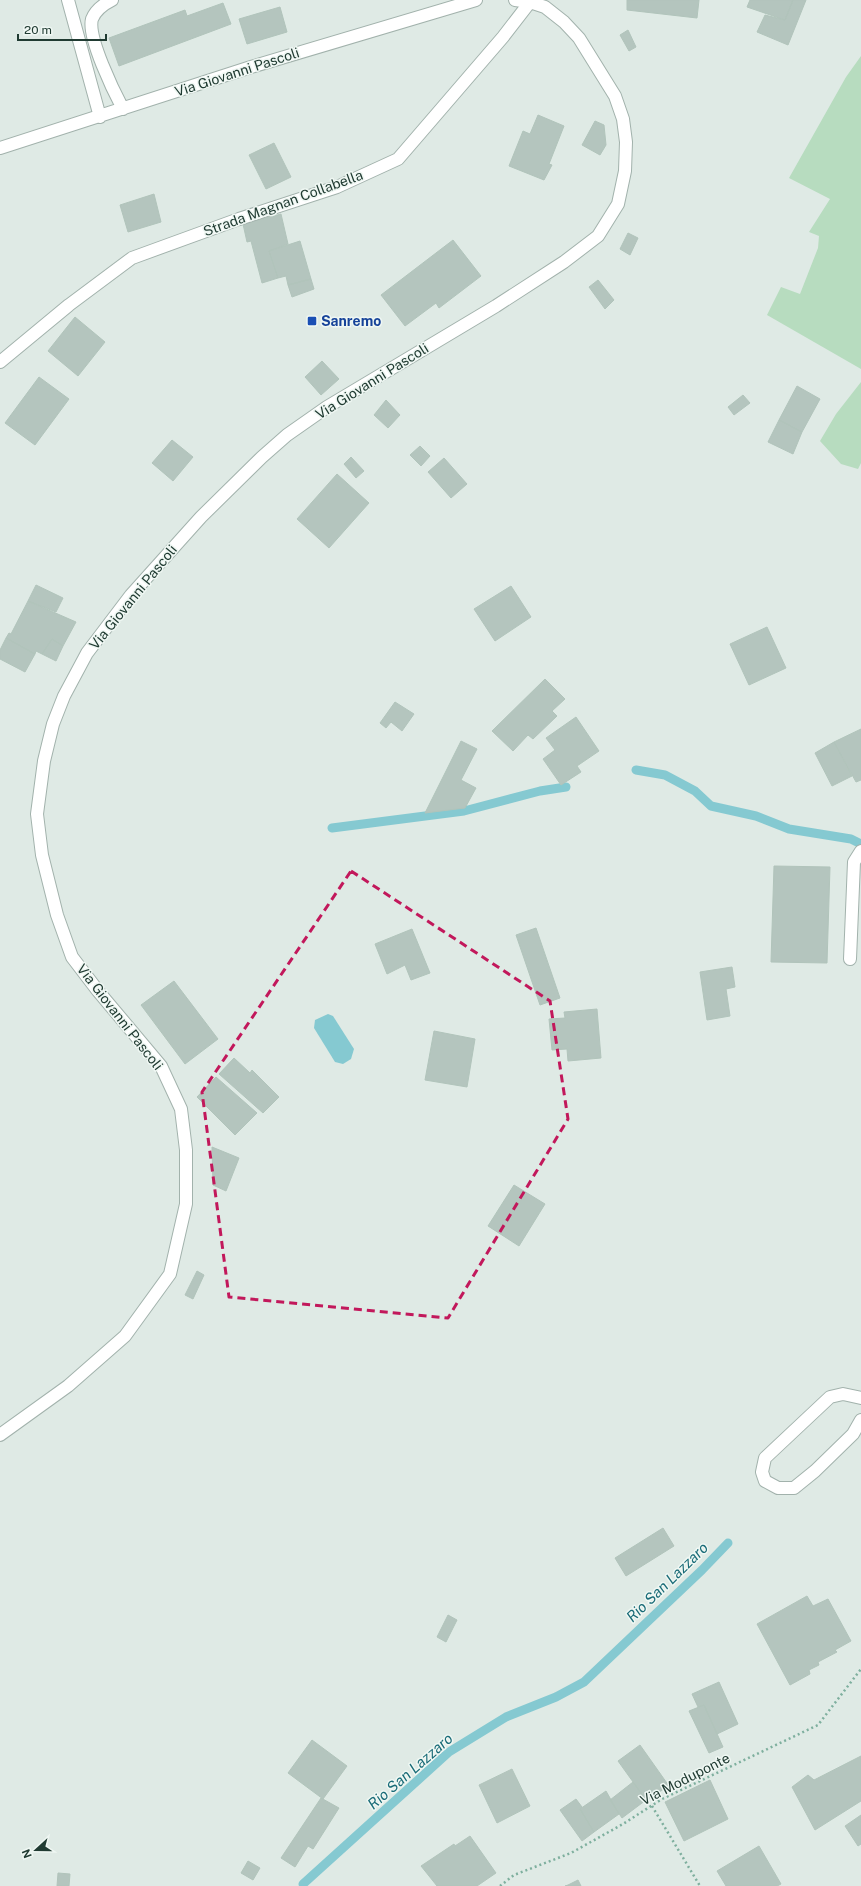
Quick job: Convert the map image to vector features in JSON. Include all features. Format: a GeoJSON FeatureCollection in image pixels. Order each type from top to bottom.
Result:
{"type":"FeatureCollection","features":[{"type":"Feature","properties":{"kind":"street"},"geometry":{"type":"LineString","coordinates":[[68,0],[100,117]]}},
{"type":"Feature","properties":{"kind":"street"},"geometry":{"type":"LineString","coordinates":[[112,0],[97,10],[92,19],[92,29],[108,78],[123,109]]}},
{"type":"Feature","properties":{"kind":"street","name":"Via Giovanni Pascoli"},"geometry":{"type":"LineString","coordinates":[[0,148],[100,117],[251,67],[476,0]]}},
{"type":"Feature","properties":{"kind":"street","name":"Via Giovanni Pascoli"},"geometry":{"type":"LineString","coordinates":[[0,1435],[68,1386],[125,1336],[170,1274],[186,1204],[186,1150],[182,1109],[161,1066],[98,991],[72,957],[57,915],[42,855],[37,814],[44,761],[53,724],[64,696],[87,653],[131,595],[201,516],[262,457],[287,435],[327,407],[546,274],[598,236],[618,204],[625,171],[626,142],[623,119],[615,96],[579,38],[564,22],[545,7],[530,2],[515,0]]}},
{"type":"Feature","properties":{"kind":"street","name":"Strada Magnan Collabella"},"geometry":{"type":"LineString","coordinates":[[0,362],[69,305],[132,258],[239,219],[337,187],[398,159],[503,37],[530,2]]}},
{"type":"Feature","properties":{"kind":"street"},"geometry":{"type":"LineString","coordinates":[[850,959],[854,862],[861,851]]}},
{"type":"Feature","properties":{"kind":"street"},"geometry":{"type":"LineString","coordinates":[[861,1398],[843,1394],[830,1397],[765,1458],[762,1472],[765,1481],[778,1488],[794,1488],[815,1471],[853,1434],[861,1420]]}},
{"type":"Feature","properties":{"kind":"path","name":"Via Moduponte"},"geometry":{"type":"LineString","coordinates":[[500,1886],[514,1876],[571,1853],[623,1824],[662,1799],[818,1725],[861,1669]]}},
{"type":"Feature","properties":{"kind":"path"},"geometry":{"type":"LineString","coordinates":[[652,1806],[700,1886]]}},
{"type":"Feature","properties":{"kind":"highlighted area"},"geometry":{"type":"Polygon","coordinates":[[[351,871],[550,1001],[568,1119],[448,1318],[229,1297],[202,1092],[351,871]]]}},
{"type":"Feature","properties":{"kind":"green space"},"geometry":{"type":"Polygon","coordinates":[[[861,56],[861,369],[767,315],[781,287],[800,294],[818,248],[819,236],[809,232],[830,199],[789,178],[846,77],[861,56]]]}},
{"type":"Feature","properties":{"kind":"green space"},"geometry":{"type":"Polygon","coordinates":[[[861,382],[861,463],[858,469],[841,464],[820,441],[836,414],[861,382]]]}},
{"type":"Feature","properties":{"kind":"water"},"geometry":{"type":"Polygon","coordinates":[[[328,1014],[333,1016],[354,1049],[351,1059],[343,1064],[335,1062],[314,1028],[315,1020],[328,1014]]]}},
{"type":"Feature","properties":{"kind":"building"},"geometry":{"type":"Polygon","coordinates":[[[627,0],[699,0],[697,18],[627,10],[627,0]]]}},
{"type":"Feature","properties":{"kind":"building"},"geometry":{"type":"Polygon","coordinates":[[[750,0],[793,0],[785,20],[747,7],[750,0]]]}},
{"type":"Feature","properties":{"kind":"building"},"geometry":{"type":"Polygon","coordinates":[[[793,0],[806,0],[788,45],[757,32],[765,15],[785,20],[793,0]]]}},
{"type":"Feature","properties":{"kind":"building"},"geometry":{"type":"Polygon","coordinates":[[[223,3],[231,24],[119,66],[109,38],[185,10],[187,16],[223,3]]]}},
{"type":"Feature","properties":{"kind":"building"},"geometry":{"type":"Polygon","coordinates":[[[280,7],[287,32],[247,44],[239,19],[280,7]]]}},
{"type":"Feature","properties":{"kind":"building"},"geometry":{"type":"Polygon","coordinates":[[[628,30],[636,47],[629,51],[620,35],[628,30]]]}},
{"type":"Feature","properties":{"kind":"building"},"geometry":{"type":"Polygon","coordinates":[[[538,115],[564,126],[549,164],[552,165],[544,180],[509,166],[523,131],[530,134],[538,115]]]}},
{"type":"Feature","properties":{"kind":"building"},"geometry":{"type":"Polygon","coordinates":[[[595,121],[604,125],[606,145],[600,155],[582,145],[595,121]]]}},
{"type":"Feature","properties":{"kind":"building"},"geometry":{"type":"Polygon","coordinates":[[[274,143],[291,177],[266,189],[249,155],[274,143]]]}},
{"type":"Feature","properties":{"kind":"building"},"geometry":{"type":"Polygon","coordinates":[[[154,194],[161,222],[128,232],[120,205],[154,194]]]}},
{"type":"Feature","properties":{"kind":"building"},"geometry":{"type":"Polygon","coordinates":[[[281,214],[288,244],[269,251],[278,278],[262,283],[251,241],[247,242],[243,224],[281,214]]]}},
{"type":"Feature","properties":{"kind":"building"},"geometry":{"type":"Polygon","coordinates":[[[628,233],[638,238],[630,255],[620,249],[628,233]]]}},
{"type":"Feature","properties":{"kind":"building"},"geometry":{"type":"Polygon","coordinates":[[[453,240],[481,276],[439,308],[436,303],[405,326],[381,295],[453,240]]]}},
{"type":"Feature","properties":{"kind":"building"},"geometry":{"type":"Polygon","coordinates":[[[300,241],[311,279],[288,285],[286,276],[278,278],[269,251],[300,241]]]}},
{"type":"Feature","properties":{"kind":"building"},"geometry":{"type":"Polygon","coordinates":[[[311,279],[314,289],[292,297],[288,285],[311,279]]]}},
{"type":"Feature","properties":{"kind":"building"},"geometry":{"type":"Polygon","coordinates":[[[598,280],[614,300],[605,309],[589,287],[598,280]]]}},
{"type":"Feature","properties":{"kind":"building"},"geometry":{"type":"Polygon","coordinates":[[[75,317],[105,342],[78,376],[48,351],[75,317]]]}},
{"type":"Feature","properties":{"kind":"building"},"geometry":{"type":"Polygon","coordinates":[[[322,361],[339,379],[321,395],[305,377],[322,361]]]}},
{"type":"Feature","properties":{"kind":"building"},"geometry":{"type":"Polygon","coordinates":[[[39,377],[69,399],[35,445],[5,423],[39,377]]]}},
{"type":"Feature","properties":{"kind":"building"},"geometry":{"type":"Polygon","coordinates":[[[797,386],[820,399],[802,432],[779,420],[797,386]]]}},
{"type":"Feature","properties":{"kind":"building"},"geometry":{"type":"Polygon","coordinates":[[[743,395],[750,403],[734,415],[728,407],[743,395]]]}},
{"type":"Feature","properties":{"kind":"building"},"geometry":{"type":"Polygon","coordinates":[[[386,400],[400,415],[388,428],[374,415],[386,400]]]}},
{"type":"Feature","properties":{"kind":"building"},"geometry":{"type":"Polygon","coordinates":[[[779,420],[802,432],[793,454],[768,442],[779,420]]]}},
{"type":"Feature","properties":{"kind":"building"},"geometry":{"type":"Polygon","coordinates":[[[172,440],[193,457],[173,481],[152,463],[172,440]]]}},
{"type":"Feature","properties":{"kind":"building"},"geometry":{"type":"Polygon","coordinates":[[[420,446],[430,456],[421,466],[410,455],[420,446]]]}},
{"type":"Feature","properties":{"kind":"building"},"geometry":{"type":"Polygon","coordinates":[[[351,457],[364,471],[356,478],[344,464],[351,457]]]}},
{"type":"Feature","properties":{"kind":"building"},"geometry":{"type":"Polygon","coordinates":[[[444,458],[467,484],[451,498],[428,472],[444,458]]]}},
{"type":"Feature","properties":{"kind":"building"},"geometry":{"type":"Polygon","coordinates":[[[337,474],[369,503],[329,548],[297,519],[337,474]]]}},
{"type":"Feature","properties":{"kind":"building"},"geometry":{"type":"Polygon","coordinates":[[[36,585],[63,598],[56,612],[28,601],[36,585]]]}},
{"type":"Feature","properties":{"kind":"building"},"geometry":{"type":"Polygon","coordinates":[[[511,586],[531,617],[495,641],[474,609],[511,586]]]}},
{"type":"Feature","properties":{"kind":"building"},"geometry":{"type":"Polygon","coordinates":[[[28,601],[76,622],[63,646],[52,639],[42,654],[36,651],[35,654],[6,638],[9,633],[11,634],[28,601]]]}},
{"type":"Feature","properties":{"kind":"building"},"geometry":{"type":"Polygon","coordinates":[[[767,627],[786,668],[749,685],[730,644],[767,627]]]}},
{"type":"Feature","properties":{"kind":"building"},"geometry":{"type":"Polygon","coordinates":[[[6,638],[35,654],[25,672],[0,659],[0,650],[6,638]]]}},
{"type":"Feature","properties":{"kind":"building"},"geometry":{"type":"Polygon","coordinates":[[[52,639],[63,646],[56,661],[42,654],[52,639]]]}},
{"type":"Feature","properties":{"kind":"building"},"geometry":{"type":"Polygon","coordinates":[[[545,679],[565,699],[552,711],[557,716],[533,739],[528,735],[513,751],[492,731],[545,679]]]}},
{"type":"Feature","properties":{"kind":"building"},"geometry":{"type":"Polygon","coordinates":[[[395,702],[414,714],[402,731],[391,722],[386,728],[380,723],[395,702]]]}},
{"type":"Feature","properties":{"kind":"building"},"geometry":{"type":"Polygon","coordinates":[[[576,717],[599,751],[577,766],[581,772],[561,785],[543,759],[555,750],[546,738],[576,717]]]}},
{"type":"Feature","properties":{"kind":"building"},"geometry":{"type":"Polygon","coordinates":[[[861,729],[861,780],[856,782],[834,742],[861,729]]]}},
{"type":"Feature","properties":{"kind":"building"},"geometry":{"type":"Polygon","coordinates":[[[461,741],[477,749],[461,780],[476,788],[465,808],[425,813],[461,741]]]}},
{"type":"Feature","properties":{"kind":"building"},"geometry":{"type":"Polygon","coordinates":[[[834,742],[852,776],[832,786],[815,753],[834,742]]]}},
{"type":"Feature","properties":{"kind":"building"},"geometry":{"type":"Polygon","coordinates":[[[774,866],[830,867],[827,963],[771,962],[774,866]]]}},
{"type":"Feature","properties":{"kind":"building"},"geometry":{"type":"Polygon","coordinates":[[[536,928],[560,998],[540,1005],[516,935],[536,928]]]}},
{"type":"Feature","properties":{"kind":"building"},"geometry":{"type":"Polygon","coordinates":[[[412,929],[430,973],[411,980],[405,965],[387,974],[375,944],[412,929]]]}},
{"type":"Feature","properties":{"kind":"building"},"geometry":{"type":"Polygon","coordinates":[[[732,967],[735,987],[726,989],[730,1016],[707,1020],[700,972],[732,967]]]}},
{"type":"Feature","properties":{"kind":"building"},"geometry":{"type":"Polygon","coordinates":[[[174,981],[218,1039],[185,1064],[141,1005],[174,981]]]}},
{"type":"Feature","properties":{"kind":"building"},"geometry":{"type":"Polygon","coordinates":[[[597,1009],[601,1058],[568,1061],[567,1049],[552,1050],[549,1019],[565,1018],[564,1012],[597,1009]]]}},
{"type":"Feature","properties":{"kind":"building"},"geometry":{"type":"Polygon","coordinates":[[[434,1031],[475,1039],[467,1087],[425,1080],[434,1031]]]}},
{"type":"Feature","properties":{"kind":"building"},"geometry":{"type":"Polygon","coordinates":[[[234,1058],[250,1073],[252,1070],[279,1097],[263,1113],[219,1074],[234,1058]]]}},
{"type":"Feature","properties":{"kind":"building"},"geometry":{"type":"Polygon","coordinates":[[[216,1077],[257,1113],[235,1135],[197,1097],[216,1077]]]}},
{"type":"Feature","properties":{"kind":"building"},"geometry":{"type":"Polygon","coordinates":[[[212,1147],[239,1158],[226,1191],[213,1185],[212,1147]]]}},
{"type":"Feature","properties":{"kind":"building"},"geometry":{"type":"Polygon","coordinates":[[[514,1185],[545,1204],[519,1246],[488,1226],[514,1185]]]}},
{"type":"Feature","properties":{"kind":"building"},"geometry":{"type":"Polygon","coordinates":[[[197,1271],[204,1275],[193,1299],[185,1295],[197,1271]]]}},
{"type":"Feature","properties":{"kind":"building"},"geometry":{"type":"Polygon","coordinates":[[[663,1528],[674,1546],[626,1576],[615,1558],[663,1528]]]}},
{"type":"Feature","properties":{"kind":"building"},"geometry":{"type":"Polygon","coordinates":[[[807,1596],[813,1606],[828,1599],[851,1641],[835,1650],[837,1652],[818,1662],[819,1665],[809,1670],[810,1674],[790,1685],[757,1624],[807,1596]]]}},
{"type":"Feature","properties":{"kind":"building"},"geometry":{"type":"Polygon","coordinates":[[[448,1615],[457,1620],[446,1642],[437,1637],[448,1615]]]}},
{"type":"Feature","properties":{"kind":"building"},"geometry":{"type":"Polygon","coordinates":[[[719,1682],[738,1724],[717,1734],[704,1705],[698,1707],[692,1694],[719,1682]]]}},
{"type":"Feature","properties":{"kind":"building"},"geometry":{"type":"Polygon","coordinates":[[[704,1705],[723,1747],[709,1753],[689,1711],[704,1705]]]}},
{"type":"Feature","properties":{"kind":"building"},"geometry":{"type":"Polygon","coordinates":[[[312,1740],[347,1766],[323,1799],[288,1773],[312,1740]]]}},
{"type":"Feature","properties":{"kind":"building"},"geometry":{"type":"Polygon","coordinates":[[[640,1745],[669,1786],[646,1800],[618,1761],[640,1745]]]}},
{"type":"Feature","properties":{"kind":"building"},"geometry":{"type":"Polygon","coordinates":[[[861,1756],[861,1801],[815,1830],[792,1787],[808,1775],[814,1780],[861,1756]]]}},
{"type":"Feature","properties":{"kind":"building"},"geometry":{"type":"Polygon","coordinates":[[[512,1769],[530,1806],[497,1823],[479,1785],[512,1769]]]}},
{"type":"Feature","properties":{"kind":"building"},"geometry":{"type":"Polygon","coordinates":[[[710,1780],[728,1819],[684,1841],[665,1802],[710,1780]]]}},
{"type":"Feature","properties":{"kind":"building"},"geometry":{"type":"Polygon","coordinates":[[[633,1782],[646,1800],[622,1818],[610,1800],[633,1782]]]}},
{"type":"Feature","properties":{"kind":"building"},"geometry":{"type":"Polygon","coordinates":[[[606,1791],[619,1814],[594,1832],[580,1809],[606,1791]]]}},
{"type":"Feature","properties":{"kind":"building"},"geometry":{"type":"Polygon","coordinates":[[[321,1798],[339,1808],[313,1849],[308,1846],[295,1867],[281,1858],[321,1798]]]}},
{"type":"Feature","properties":{"kind":"building"},"geometry":{"type":"Polygon","coordinates":[[[576,1799],[582,1807],[580,1809],[594,1832],[582,1841],[560,1810],[576,1799]]]}},
{"type":"Feature","properties":{"kind":"building"},"geometry":{"type":"Polygon","coordinates":[[[861,1815],[861,1844],[858,1846],[845,1826],[861,1815]]]}},
{"type":"Feature","properties":{"kind":"building"},"geometry":{"type":"Polygon","coordinates":[[[470,1836],[496,1873],[477,1886],[437,1886],[421,1866],[454,1844],[455,1846],[470,1836]]]}},
{"type":"Feature","properties":{"kind":"building"},"geometry":{"type":"Polygon","coordinates":[[[759,1846],[781,1884],[777,1886],[726,1886],[717,1871],[759,1846]]]}},
{"type":"Feature","properties":{"kind":"building"},"geometry":{"type":"Polygon","coordinates":[[[248,1861],[260,1868],[253,1880],[241,1873],[248,1861]]]}},
{"type":"Feature","properties":{"kind":"building"},"geometry":{"type":"Polygon","coordinates":[[[58,1873],[70,1874],[69,1886],[57,1886],[58,1873]]]}},
{"type":"Feature","properties":{"kind":"building"},"geometry":{"type":"Polygon","coordinates":[[[578,1880],[581,1886],[565,1886],[568,1885],[578,1880]]]}},
{"type":"Feature","properties":{"kind":"waterway"},"geometry":{"type":"LineString","coordinates":[[636,770],[665,775],[695,791],[711,806],[756,816],[789,829],[851,839],[861,844]]}},
{"type":"Feature","properties":{"kind":"waterway"},"geometry":{"type":"LineString","coordinates":[[332,828],[464,811],[540,791],[566,787]]}},
{"type":"Feature","properties":{"kind":"waterway","name":"Rio San Lazzaro"},"geometry":{"type":"LineString","coordinates":[[303,1884],[449,1752],[506,1717],[556,1697],[584,1682],[702,1570],[728,1543]]}},
{"type":"Feature","properties":{"kind":"place","name":"Sanremo"},"geometry":{"type":"Point","coordinates":[312,321]}}]}
